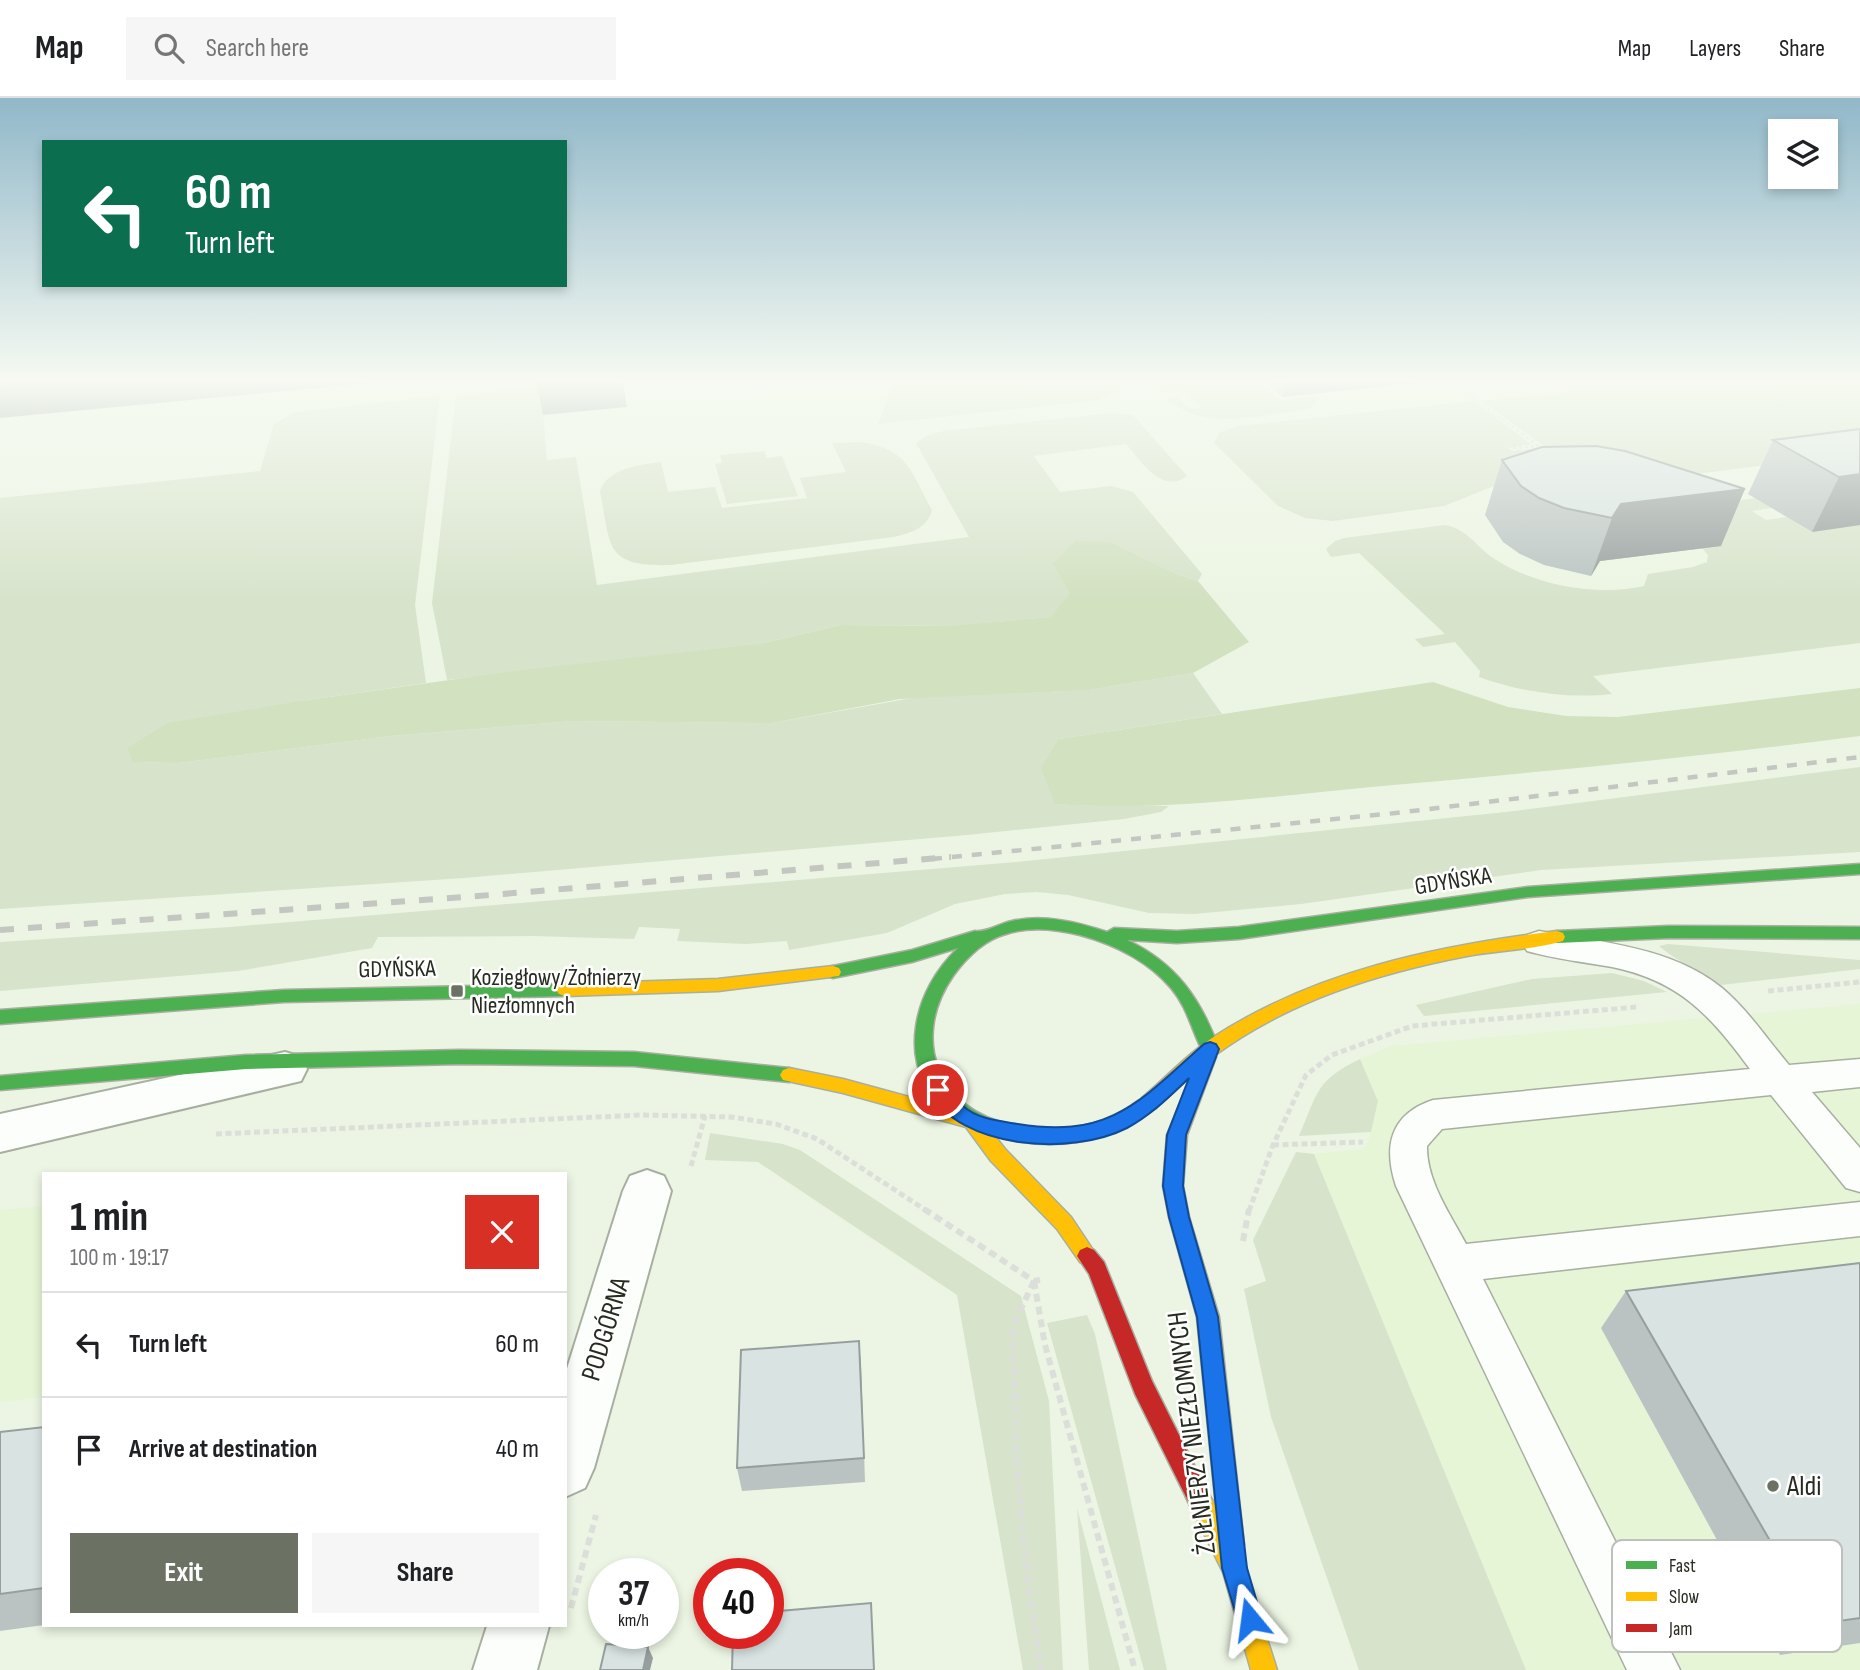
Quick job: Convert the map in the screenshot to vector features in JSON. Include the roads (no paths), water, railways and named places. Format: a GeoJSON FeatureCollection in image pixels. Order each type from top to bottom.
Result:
{"type":"FeatureCollection","features":[{"type":"Feature","properties":{"kind":"main road","name":"GDYŃSKA"},"geometry":{"type":"LineString","coordinates":[[1054,926],[1120,935],[1196,936],[1318,924],[1528,892],[1860,869]]}},
{"type":"Feature","properties":{"kind":"main road"},"geometry":{"type":"LineString","coordinates":[[972,1121],[957,1112],[934,1082],[922,1044],[922,1018],[930,996],[946,971],[969,948],[999,930],[1019,925],[1054,926],[1113,940],[1159,965],[1188,995],[1200,1017],[1210,1049]]}},
{"type":"Feature","properties":{"kind":"main road","name":"GDYŃSKA"},"geometry":{"type":"LineString","coordinates":[[0,1017],[294,995],[634,990],[778,981],[929,952],[999,930]]}},
{"type":"Feature","properties":{"kind":"main road"},"geometry":{"type":"LineString","coordinates":[[0,1083],[246,1062],[459,1056],[634,1059],[766,1071],[843,1086],[931,1112],[1032,1136],[1064,1137],[1090,1133],[1118,1123],[1143,1109],[1210,1049],[1250,1024],[1293,1003],[1372,973],[1448,954],[1524,941],[1602,934],[1860,933]]}},
{"type":"Feature","properties":{"kind":"main road","name":"ŻOŁNIERZY NIEZŁOMNYCH"},"geometry":{"type":"LineString","coordinates":[[1210,1049],[1177,1135],[1173,1186],[1179,1217],[1208,1317],[1234,1568]]}},
{"type":"Feature","properties":{"kind":"main road","name":"ŻOŁNIERZY NIEZŁOMNYCH"},"geometry":{"type":"LineString","coordinates":[[972,1121],[998,1155],[1064,1223],[1097,1269],[1143,1386],[1234,1568],[1264,1670]]}},
{"type":"Feature","properties":{"kind":"street"},"geometry":{"type":"LineString","coordinates":[[0,1133],[330,1059]]}},
{"type":"Feature","properties":{"kind":"street","name":"PODGÓRNA"},"geometry":{"type":"LineString","coordinates":[[567,1461],[648,1191]]}},
{"type":"Feature","properties":{"kind":"street"},"geometry":{"type":"LineString","coordinates":[[505,1670],[518,1627]]}},
{"type":"Feature","properties":{"kind":"lane"},"geometry":{"type":"LineString","coordinates":[[1524,941],[1636,961],[1685,979],[1710,999],[1860,1176]]}},
{"type":"Feature","properties":{"kind":"lane"},"geometry":{"type":"LineString","coordinates":[[1612,1585],[1454,1264],[1405,1158],[1414,1129],[1433,1115],[1860,1073]]}},
{"type":"Feature","properties":{"kind":"lane"},"geometry":{"type":"LineString","coordinates":[[1454,1264],[1860,1219]]}},
{"type":"Feature","properties":{"kind":"lane"},"geometry":{"type":"LineString","coordinates":[[1645,1652],[1654,1670]]}},
{"type":"Feature","properties":{"kind":"railway"},"geometry":{"type":"LineString","coordinates":[[932,859],[1396,813],[1860,757]]}},
{"type":"Feature","properties":{"kind":"railway"},"geometry":{"type":"LineString","coordinates":[[0,930],[466,897],[951,857]]}},
{"type":"Feature","properties":{"kind":"place","name":"Koziegłowy/Żołnierzy Niezłomnych"},"geometry":{"type":"Point","coordinates":[457,991]}},
{"type":"Feature","properties":{"kind":"place","name":"Aldi"},"geometry":{"type":"Point","coordinates":[1773,1486]}}]}
